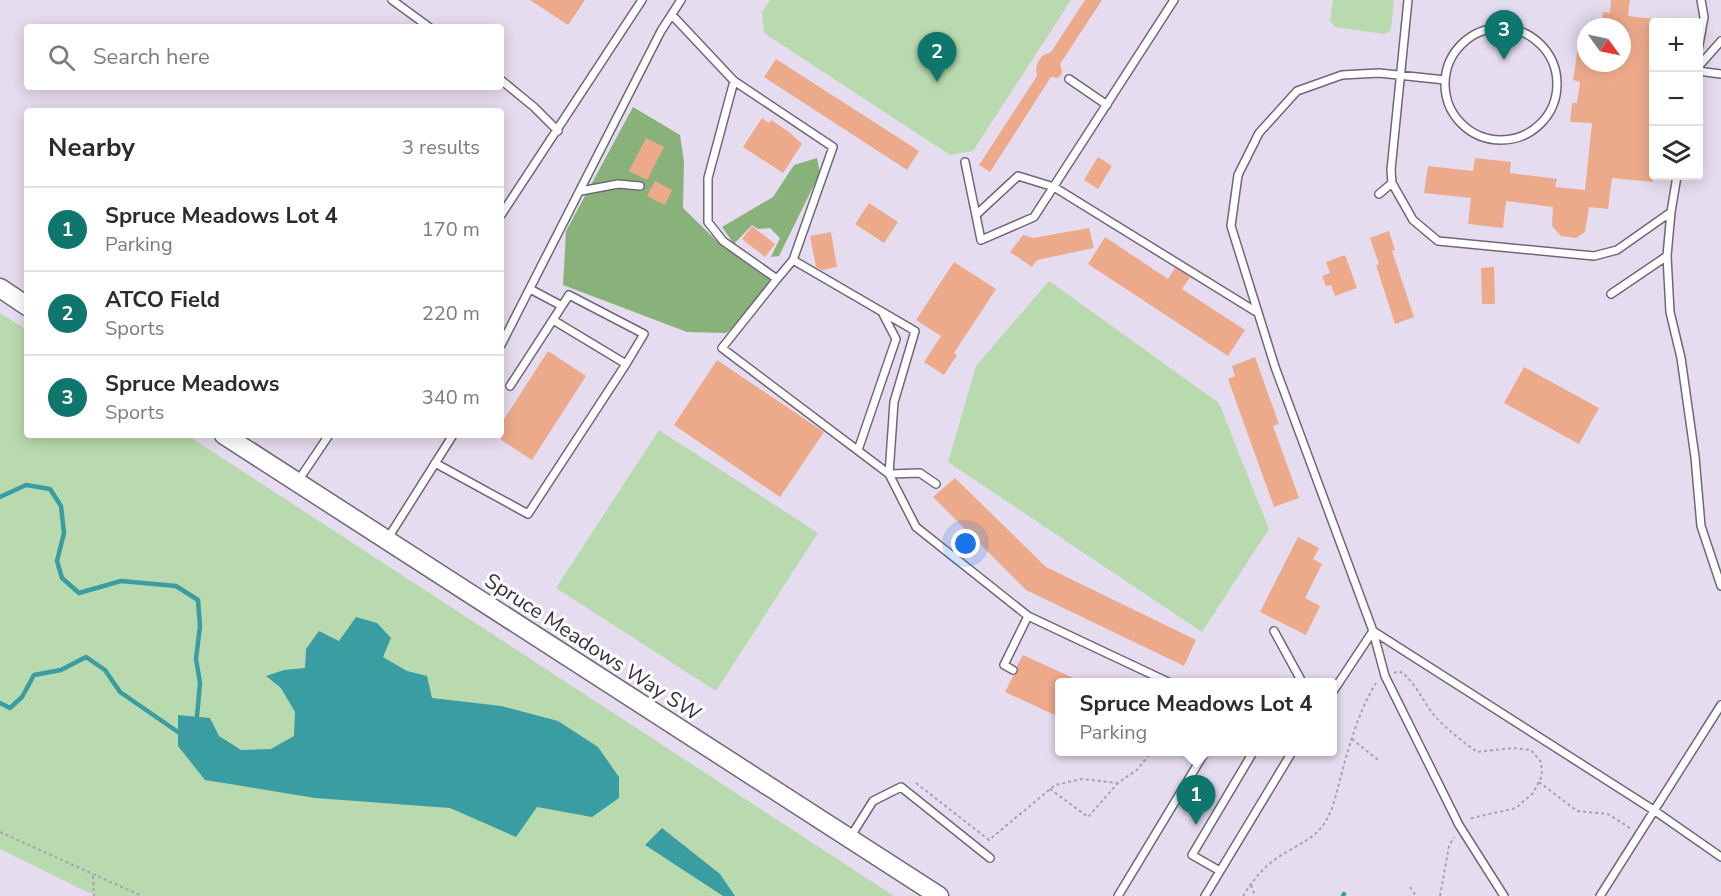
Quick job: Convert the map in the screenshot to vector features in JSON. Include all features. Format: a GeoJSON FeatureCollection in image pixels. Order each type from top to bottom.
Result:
{"type":"FeatureCollection","features":[{"type":"Feature","properties":{"kind":"main road"},"geometry":{"type":"LineString","coordinates":[[0,288],[24,304]]}},
{"type":"Feature","properties":{"kind":"main road","name":"Spruce Meadows Way SW"},"geometry":{"type":"LineString","coordinates":[[229,438],[939,896]]}},
{"type":"Feature","properties":{"kind":"lane"},"geometry":{"type":"LineString","coordinates":[[392,0],[425,24]]}},
{"type":"Feature","properties":{"kind":"lane"},"geometry":{"type":"LineString","coordinates":[[504,211],[642,0]]}},
{"type":"Feature","properties":{"kind":"lane"},"geometry":{"type":"LineString","coordinates":[[504,339],[661,31],[681,0]]}},
{"type":"Feature","properties":{"kind":"lane"},"geometry":{"type":"LineString","coordinates":[[965,162],[981,240],[1034,218],[1174,0]]}},
{"type":"Feature","properties":{"kind":"lane"},"geometry":{"type":"LineString","coordinates":[[1408,0],[1391,170],[1392,183],[1413,220],[1438,241],[1594,256],[1617,250],[1671,212]]}},
{"type":"Feature","properties":{"kind":"lane"},"geometry":{"type":"LineString","coordinates":[[1701,0],[1703,22]]}},
{"type":"Feature","properties":{"kind":"lane"},"geometry":{"type":"LineString","coordinates":[[672,15],[734,81],[833,147],[793,260],[722,348],[889,474],[916,527],[1028,616],[1159,678]]}},
{"type":"Feature","properties":{"kind":"lane"},"geometry":{"type":"LineString","coordinates":[[1494,28],[1514,29],[1531,36],[1546,49],[1555,66],[1557,86],[1553,105],[1544,120],[1531,131],[1515,138],[1497,140],[1480,136],[1465,127],[1454,114],[1447,98],[1445,80],[1449,61],[1460,45],[1476,33],[1494,28]]}},
{"type":"Feature","properties":{"kind":"lane"},"geometry":{"type":"LineString","coordinates":[[1703,63],[1721,41]]}},
{"type":"Feature","properties":{"kind":"lane"},"geometry":{"type":"LineString","coordinates":[[1703,70],[1721,74]]}},
{"type":"Feature","properties":{"kind":"lane"},"geometry":{"type":"LineString","coordinates":[[1445,80],[1379,73],[1342,75],[1297,91],[1258,133],[1238,175],[1231,226],[1275,367],[1373,631],[1385,676],[1459,825],[1504,896]]}},
{"type":"Feature","properties":{"kind":"lane"},"geometry":{"type":"LineString","coordinates":[[1069,79],[1107,105]]}},
{"type":"Feature","properties":{"kind":"lane"},"geometry":{"type":"LineString","coordinates":[[734,81],[708,178],[708,222],[723,241],[777,279]]}},
{"type":"Feature","properties":{"kind":"lane"},"geometry":{"type":"LineString","coordinates":[[504,82],[534,107],[558,131]]}},
{"type":"Feature","properties":{"kind":"lane"},"geometry":{"type":"LineString","coordinates":[[976,215],[1018,176],[1054,187],[1258,313]]}},
{"type":"Feature","properties":{"kind":"lane"},"geometry":{"type":"LineString","coordinates":[[1676,180],[1667,256],[1670,312],[1682,369],[1695,457],[1701,526],[1721,586]]}},
{"type":"Feature","properties":{"kind":"lane"},"geometry":{"type":"LineString","coordinates":[[1379,194],[1392,183]]}},
{"type":"Feature","properties":{"kind":"lane"},"geometry":{"type":"LineString","coordinates":[[581,191],[618,184],[640,186]]}},
{"type":"Feature","properties":{"kind":"lane"},"geometry":{"type":"LineString","coordinates":[[1611,294],[1667,256]]}},
{"type":"Feature","properties":{"kind":"lane"},"geometry":{"type":"LineString","coordinates":[[793,260],[915,331],[894,402],[889,474]]}},
{"type":"Feature","properties":{"kind":"lane"},"geometry":{"type":"LineString","coordinates":[[530,289],[562,306]]}},
{"type":"Feature","properties":{"kind":"lane"},"geometry":{"type":"LineString","coordinates":[[435,463],[528,514],[644,334],[569,295],[510,386]]}},
{"type":"Feature","properties":{"kind":"lane"},"geometry":{"type":"LineString","coordinates":[[858,450],[897,339],[882,312]]}},
{"type":"Feature","properties":{"kind":"lane"},"geometry":{"type":"LineString","coordinates":[[553,320],[626,364]]}},
{"type":"Feature","properties":{"kind":"lane"},"geometry":{"type":"LineString","coordinates":[[297,483],[327,438]]}},
{"type":"Feature","properties":{"kind":"lane"},"geometry":{"type":"LineString","coordinates":[[387,541],[451,438]]}},
{"type":"Feature","properties":{"kind":"lane"},"geometry":{"type":"LineString","coordinates":[[889,474],[920,473],[936,484]]}},
{"type":"Feature","properties":{"kind":"lane"},"geometry":{"type":"LineString","coordinates":[[1013,670],[1004,665],[1028,616]]}},
{"type":"Feature","properties":{"kind":"lane"},"geometry":{"type":"LineString","coordinates":[[1274,630],[1300,678]]}},
{"type":"Feature","properties":{"kind":"lane"},"geometry":{"type":"LineString","coordinates":[[1337,685],[1373,631]]}},
{"type":"Feature","properties":{"kind":"lane"},"geometry":{"type":"LineString","coordinates":[[1373,631],[1655,811],[1721,857]]}},
{"type":"Feature","properties":{"kind":"lane"},"geometry":{"type":"LineString","coordinates":[[1600,896],[1721,705]]}},
{"type":"Feature","properties":{"kind":"lane"},"geometry":{"type":"LineString","coordinates":[[1118,896],[1203,756]]}},
{"type":"Feature","properties":{"kind":"lane"},"geometry":{"type":"LineString","coordinates":[[1220,872],[1192,855],[1251,756]]}},
{"type":"Feature","properties":{"kind":"lane"},"geometry":{"type":"LineString","coordinates":[[1205,896],[1290,756]]}},
{"type":"Feature","properties":{"kind":"lane"},"geometry":{"type":"LineString","coordinates":[[849,838],[873,801],[901,787],[990,858]]}},
{"type":"Feature","properties":{"kind":"path"},"geometry":{"type":"LineString","coordinates":[[1243,896],[1261,870],[1279,856],[1308,840],[1324,824],[1334,802],[1352,740],[1370,694],[1377,681],[1399,671],[1408,676],[1434,716],[1477,752],[1512,748],[1531,750],[1541,762],[1542,776],[1533,793],[1516,807],[1471,817],[1459,825],[1449,846],[1440,896]]}},
{"type":"Feature","properties":{"kind":"path"},"geometry":{"type":"LineString","coordinates":[[1352,740],[1378,760]]}},
{"type":"Feature","properties":{"kind":"path"},"geometry":{"type":"LineString","coordinates":[[1050,789],[1089,817],[1118,783],[1138,769],[1148,756]]}},
{"type":"Feature","properties":{"kind":"path"},"geometry":{"type":"LineString","coordinates":[[916,783],[989,840],[1055,785],[1082,779],[1118,783]]}},
{"type":"Feature","properties":{"kind":"path"},"geometry":{"type":"LineString","coordinates":[[1539,782],[1577,811],[1608,814],[1640,834]]}},
{"type":"Feature","properties":{"kind":"path"},"geometry":{"type":"LineString","coordinates":[[0,832],[93,876],[142,896]]}},
{"type":"Feature","properties":{"kind":"path"},"geometry":{"type":"LineString","coordinates":[[93,876],[94,896]]}},
{"type":"Feature","properties":{"kind":"path"},"geometry":{"type":"LineString","coordinates":[[1251,885],[1255,896]]}},
{"type":"Feature","properties":{"kind":"path"},"geometry":{"type":"LineString","coordinates":[[1410,887],[1416,896]]}},
{"type":"Feature","properties":{"kind":"green space"},"geometry":{"type":"Polygon","coordinates":[[[770,0],[1071,0],[973,151],[950,155],[764,33],[762,12],[770,0]]]}},
{"type":"Feature","properties":{"kind":"green space"},"geometry":{"type":"Polygon","coordinates":[[[1333,0],[1394,0],[1391,28],[1384,34],[1335,27],[1330,21],[1333,0]]]}},
{"type":"Feature","properties":{"kind":"green space"},"geometry":{"type":"Polygon","coordinates":[[[633,107],[680,135],[684,161],[683,208],[720,244],[771,280],[755,310],[726,333],[687,332],[563,285],[566,231],[633,107]]]}},
{"type":"Feature","properties":{"kind":"green space"},"geometry":{"type":"Polygon","coordinates":[[[817,158],[820,173],[779,256],[771,257],[780,238],[770,228],[758,229],[752,225],[734,244],[722,227],[773,197],[794,165],[817,158]]]}},
{"type":"Feature","properties":{"kind":"green space"},"geometry":{"type":"Polygon","coordinates":[[[1049,281],[1219,403],[1269,529],[1202,632],[948,462],[976,366],[1049,281]]]}},
{"type":"Feature","properties":{"kind":"green space"},"geometry":{"type":"Polygon","coordinates":[[[0,313],[24,328],[24,438],[192,438],[894,896],[96,896],[0,849],[0,313]]]}},
{"type":"Feature","properties":{"kind":"green space"},"geometry":{"type":"Polygon","coordinates":[[[659,430],[818,533],[716,691],[556,588],[659,430]]]}},
{"type":"Feature","properties":{"kind":"water"},"geometry":{"type":"Polygon","coordinates":[[[356,617],[377,623],[391,638],[383,657],[407,671],[427,676],[432,698],[501,706],[558,721],[598,747],[619,777],[619,798],[592,817],[537,807],[516,837],[450,808],[315,798],[205,780],[178,746],[178,715],[210,718],[219,736],[241,750],[271,749],[294,736],[295,712],[281,688],[266,676],[284,670],[305,668],[306,649],[319,631],[339,641],[356,617]]]}},
{"type":"Feature","properties":{"kind":"water"},"geometry":{"type":"Polygon","coordinates":[[[662,828],[720,874],[735,896],[723,896],[645,845],[662,828]]]}},
{"type":"Feature","properties":{"kind":"building"},"geometry":{"type":"Polygon","coordinates":[[[530,0],[585,0],[568,25],[530,0]]]}},
{"type":"Feature","properties":{"kind":"building"},"geometry":{"type":"Polygon","coordinates":[[[1085,0],[1102,0],[1060,64],[1061,75],[1058,78],[1051,77],[990,172],[979,165],[1037,76],[1038,62],[1042,56],[1051,52],[1085,0]]]}},
{"type":"Feature","properties":{"kind":"building"},"geometry":{"type":"Polygon","coordinates":[[[1611,0],[1630,0],[1628,16],[1649,19],[1649,180],[1653,182],[1612,178],[1608,209],[1589,207],[1585,232],[1576,238],[1561,236],[1552,226],[1553,207],[1506,201],[1503,228],[1468,224],[1471,198],[1424,193],[1428,166],[1473,171],[1475,158],[1511,162],[1510,173],[1557,179],[1555,187],[1585,190],[1592,123],[1570,122],[1572,103],[1577,103],[1580,82],[1573,80],[1577,53],[1577,72],[1631,72],[1631,18],[1603,18],[1603,12],[1610,13],[1611,0]]]}},
{"type":"Feature","properties":{"kind":"building"},"geometry":{"type":"Polygon","coordinates":[[[776,59],[919,151],[907,170],[764,77],[776,59]]]}},
{"type":"Feature","properties":{"kind":"building"},"geometry":{"type":"Polygon","coordinates":[[[762,118],[769,123],[771,120],[802,144],[783,173],[743,147],[762,118]]]}},
{"type":"Feature","properties":{"kind":"building"},"geometry":{"type":"Polygon","coordinates":[[[646,138],[664,147],[647,180],[629,171],[646,138]]]}},
{"type":"Feature","properties":{"kind":"building"},"geometry":{"type":"Polygon","coordinates":[[[1098,157],[1112,166],[1098,189],[1084,180],[1098,157]]]}},
{"type":"Feature","properties":{"kind":"building"},"geometry":{"type":"Polygon","coordinates":[[[655,181],[672,190],[665,205],[647,196],[655,181]]]}},
{"type":"Feature","properties":{"kind":"building"},"geometry":{"type":"Polygon","coordinates":[[[869,203],[898,222],[884,243],[855,224],[869,203]]]}},
{"type":"Feature","properties":{"kind":"building"},"geometry":{"type":"Polygon","coordinates":[[[752,226],[775,244],[765,257],[742,239],[752,226]]]}},
{"type":"Feature","properties":{"kind":"building"},"geometry":{"type":"Polygon","coordinates":[[[1089,228],[1094,248],[1037,260],[1032,267],[1010,252],[1023,235],[1033,238],[1089,228]]]}},
{"type":"Feature","properties":{"kind":"building"},"geometry":{"type":"Polygon","coordinates":[[[1389,231],[1395,250],[1392,251],[1414,317],[1395,324],[1370,238],[1389,231]]]}},
{"type":"Feature","properties":{"kind":"building"},"geometry":{"type":"Polygon","coordinates":[[[831,232],[837,267],[822,270],[816,267],[810,236],[831,232]]]}},
{"type":"Feature","properties":{"kind":"building"},"geometry":{"type":"Polygon","coordinates":[[[1105,237],[1168,279],[1175,268],[1190,277],[1182,289],[1245,330],[1228,356],[1088,264],[1105,237]]]}},
{"type":"Feature","properties":{"kind":"building"},"geometry":{"type":"Polygon","coordinates":[[[1345,255],[1357,288],[1335,296],[1331,285],[1326,286],[1322,276],[1330,273],[1326,262],[1345,255]]]}},
{"type":"Feature","properties":{"kind":"building"},"geometry":{"type":"Polygon","coordinates":[[[954,262],[996,289],[954,353],[957,355],[944,375],[924,362],[941,336],[916,320],[954,262]]]}},
{"type":"Feature","properties":{"kind":"building"},"geometry":{"type":"Polygon","coordinates":[[[1494,267],[1495,304],[1482,304],[1481,268],[1494,267]]]}},
{"type":"Feature","properties":{"kind":"building"},"geometry":{"type":"Polygon","coordinates":[[[548,351],[586,376],[532,460],[501,440],[504,438],[504,419],[548,351]]]}},
{"type":"Feature","properties":{"kind":"building"},"geometry":{"type":"Polygon","coordinates":[[[1255,357],[1279,424],[1273,426],[1299,498],[1274,507],[1228,379],[1235,376],[1232,366],[1255,357]]]}},
{"type":"Feature","properties":{"kind":"building"},"geometry":{"type":"Polygon","coordinates":[[[717,360],[824,432],[780,497],[674,425],[717,360]]]}},
{"type":"Feature","properties":{"kind":"building"},"geometry":{"type":"Polygon","coordinates":[[[1524,367],[1599,408],[1579,444],[1504,403],[1524,367]]]}},
{"type":"Feature","properties":{"kind":"building"},"geometry":{"type":"Polygon","coordinates":[[[955,478],[1046,567],[1196,640],[1184,666],[1026,590],[933,497],[955,478]]]}},
{"type":"Feature","properties":{"kind":"building"},"geometry":{"type":"Polygon","coordinates":[[[1298,537],[1319,548],[1313,559],[1322,564],[1305,598],[1320,606],[1306,635],[1260,612],[1298,537]]]}},
{"type":"Feature","properties":{"kind":"building"},"geometry":{"type":"Polygon","coordinates":[[[1023,655],[1073,678],[1055,678],[1055,715],[1005,692],[1013,676],[1018,672],[1017,666],[1023,655]]]}},
{"type":"Feature","properties":{"kind":"waterway"},"geometry":{"type":"LineString","coordinates":[[0,497],[26,485],[50,489],[61,506],[64,533],[57,561],[62,578],[79,593],[121,581],[176,586],[198,600],[200,626],[196,659],[200,683],[197,716]]}},
{"type":"Feature","properties":{"kind":"waterway"},"geometry":{"type":"LineString","coordinates":[[0,703],[10,708],[22,697],[34,675],[61,670],[86,657],[105,670],[120,692],[178,732]]}},
{"type":"Feature","properties":{"kind":"place","name":"Spruce Meadows"},"geometry":{"type":"Point","coordinates":[1504,60]}},
{"type":"Feature","properties":{"kind":"place","name":"ATCO Field"},"geometry":{"type":"Point","coordinates":[937,82]}},
{"type":"Feature","properties":{"kind":"place","name":"Spruce Meadows Lot 4"},"geometry":{"type":"Point","coordinates":[1196,825]}}]}
